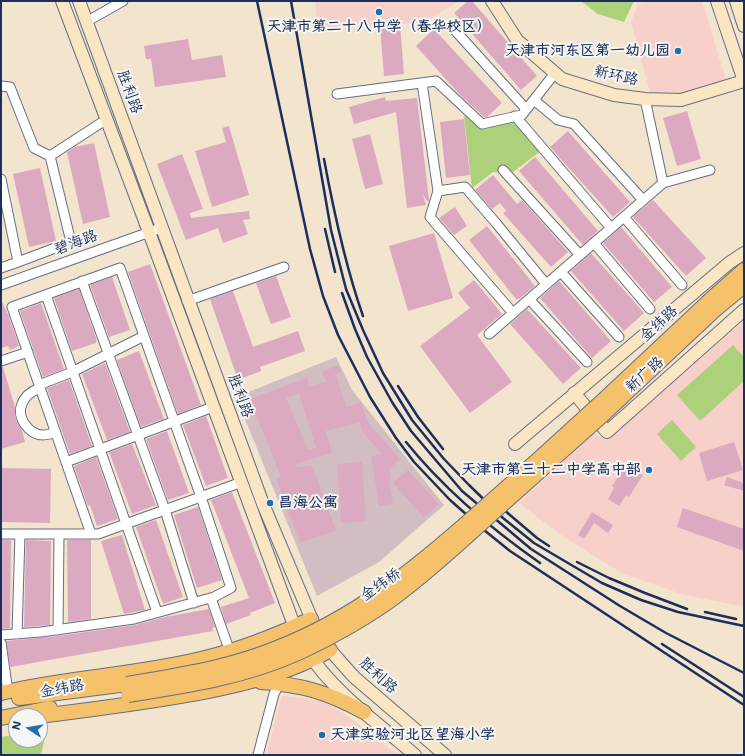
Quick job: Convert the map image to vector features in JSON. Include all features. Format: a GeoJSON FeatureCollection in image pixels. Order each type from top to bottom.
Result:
{"type":"FeatureCollection","features":[{"type":"Feature","properties":{"kind":"main road","name":"胜利路"},"geometry":{"type":"LineString","coordinates":[[62,1],[300,640],[313,660],[339,689],[415,755]]}},
{"type":"Feature","properties":{"kind":"main road","name":"胜利路"},"geometry":{"type":"LineString","coordinates":[[79,1],[187,300],[263,504],[318,634],[354,677],[445,755]]}},
{"type":"Feature","properties":{"kind":"main road","name":"新环路"},"geometry":{"type":"LineString","coordinates":[[492,1],[517,40],[562,80],[614,95],[645,99],[680,100],[744,81]]}},
{"type":"Feature","properties":{"kind":"main road"},"geometry":{"type":"LineString","coordinates":[[717,1],[744,81]]}},
{"type":"Feature","properties":{"kind":"main road"},"geometry":{"type":"LineString","coordinates":[[736,1],[744,26]]}},
{"type":"Feature","properties":{"kind":"main road","name":"新广路"},"geometry":{"type":"LineString","coordinates":[[515,444],[729,263],[744,253]]}},
{"type":"Feature","properties":{"kind":"main road","name":"金纬路"},"geometry":{"type":"LineString","coordinates":[[602,409],[711,299],[744,270]]}},
{"type":"Feature","properties":{"kind":"main road","name":"金纬路"},"geometry":{"type":"LineString","coordinates":[[602,409],[744,286]]}},
{"type":"Feature","properties":{"kind":"main road","name":"新广路"},"geometry":{"type":"LineString","coordinates":[[574,393],[607,432],[744,310]]}},
{"type":"Feature","properties":{"kind":"main road","name":"金纬桥"},"geometry":{"type":"LineString","coordinates":[[128,690],[248,659],[324,627],[356,609],[400,578],[439,547],[602,409]]}},
{"type":"Feature","properties":{"kind":"main road"},"geometry":{"type":"LineString","coordinates":[[3,695],[204,659],[259,642],[311,619]]}},
{"type":"Feature","properties":{"kind":"main road"},"geometry":{"type":"LineString","coordinates":[[48,715],[159,700],[252,682],[297,667],[330,650]]}},
{"type":"Feature","properties":{"kind":"main road"},"geometry":{"type":"LineString","coordinates":[[252,682],[293,685],[321,692],[364,712]]}},
{"type":"Feature","properties":{"kind":"main road"},"geometry":{"type":"LineString","coordinates":[[3,695],[128,690]]}},
{"type":"Feature","properties":{"kind":"main road","name":"金纬路"},"geometry":{"type":"LineString","coordinates":[[1,719],[128,690]]}},
{"type":"Feature","properties":{"kind":"street"},"geometry":{"type":"LineString","coordinates":[[86,22],[124,1]]}},
{"type":"Feature","properties":{"kind":"street"},"geometry":{"type":"LineString","coordinates":[[451,26],[526,109]]}},
{"type":"Feature","properties":{"kind":"street"},"geometry":{"type":"LineString","coordinates":[[337,94],[436,81],[482,124],[522,115],[555,73]]}},
{"type":"Feature","properties":{"kind":"street"},"geometry":{"type":"LineString","coordinates":[[422,83],[438,191],[430,217],[513,313]]}},
{"type":"Feature","properties":{"kind":"street"},"geometry":{"type":"LineString","coordinates":[[1,86],[10,87],[34,148],[50,156],[71,242],[1,268]]}},
{"type":"Feature","properties":{"kind":"street"},"geometry":{"type":"LineString","coordinates":[[645,99],[663,183]]}},
{"type":"Feature","properties":{"kind":"street"},"geometry":{"type":"LineString","coordinates":[[534,100],[558,120],[574,124],[643,200]]}},
{"type":"Feature","properties":{"kind":"street"},"geometry":{"type":"LineString","coordinates":[[515,116],[611,228]]}},
{"type":"Feature","properties":{"kind":"street"},"geometry":{"type":"LineString","coordinates":[[50,156],[107,119]]}},
{"type":"Feature","properties":{"kind":"street"},"geometry":{"type":"LineString","coordinates":[[503,170],[580,255]]}},
{"type":"Feature","properties":{"kind":"street"},"geometry":{"type":"LineString","coordinates":[[489,334],[663,183],[710,170]]}},
{"type":"Feature","properties":{"kind":"street"},"geometry":{"type":"LineString","coordinates":[[1,179],[18,262]]}},
{"type":"Feature","properties":{"kind":"street"},"geometry":{"type":"LineString","coordinates":[[438,191],[465,187],[546,284]]}},
{"type":"Feature","properties":{"kind":"street"},"geometry":{"type":"LineString","coordinates":[[624,217],[682,285]]}},
{"type":"Feature","properties":{"kind":"street","name":"碧海路"},"geometry":{"type":"LineString","coordinates":[[1,285],[161,228]]}},
{"type":"Feature","properties":{"kind":"street"},"geometry":{"type":"LineString","coordinates":[[594,242],[650,309]]}},
{"type":"Feature","properties":{"kind":"street"},"geometry":{"type":"LineString","coordinates":[[187,300],[284,267]]}},
{"type":"Feature","properties":{"kind":"street"},"geometry":{"type":"LineString","coordinates":[[1,635],[58,630],[134,619],[211,598],[231,588],[201,497],[120,268],[12,307],[91,534]]}},
{"type":"Feature","properties":{"kind":"street"},"geometry":{"type":"LineString","coordinates":[[561,272],[619,337]]}},
{"type":"Feature","properties":{"kind":"street"},"geometry":{"type":"LineString","coordinates":[[82,281],[165,510],[194,603]]}},
{"type":"Feature","properties":{"kind":"street"},"geometry":{"type":"LineString","coordinates":[[46,295],[157,612]]}},
{"type":"Feature","properties":{"kind":"street"},"geometry":{"type":"LineString","coordinates":[[529,299],[587,362]]}},
{"type":"Feature","properties":{"kind":"street"},"geometry":{"type":"LineString","coordinates":[[56,433],[43,435],[32,432],[25,425],[21,415],[21,404],[27,395],[40,386],[72,372],[144,336]]}},
{"type":"Feature","properties":{"kind":"street"},"geometry":{"type":"LineString","coordinates":[[1,361],[28,352]]}},
{"type":"Feature","properties":{"kind":"street"},"geometry":{"type":"LineString","coordinates":[[66,462],[213,407]]}},
{"type":"Feature","properties":{"kind":"street"},"geometry":{"type":"LineString","coordinates":[[1,534],[98,534],[242,482]]}},
{"type":"Feature","properties":{"kind":"street"},"geometry":{"type":"LineString","coordinates":[[17,634],[20,534]]}},
{"type":"Feature","properties":{"kind":"street"},"geometry":{"type":"LineString","coordinates":[[58,630],[59,534]]}},
{"type":"Feature","properties":{"kind":"street"},"geometry":{"type":"LineString","coordinates":[[211,598],[230,652]]}},
{"type":"Feature","properties":{"kind":"street"},"geometry":{"type":"LineString","coordinates":[[1,643],[3,695]]}},
{"type":"Feature","properties":{"kind":"street"},"geometry":{"type":"LineString","coordinates":[[258,755],[274,694],[279,683],[284,677],[297,667]]}},
{"type":"Feature","properties":{"kind":"shaded area","name":"天津市第二十八中学（春华校区）"},"geometry":{"type":"Polygon","coordinates":[[[315,1],[459,1],[423,23],[318,28],[315,1]]]}},
{"type":"Feature","properties":{"kind":"shaded area","name":"天津市河东区第一幼儿园"},"geometry":{"type":"Polygon","coordinates":[[[647,1],[702,1],[726,80],[679,95],[651,96],[631,22],[638,4],[647,1]]]}},
{"type":"Feature","properties":{"kind":"shaded area","name":"天津市第三十二中学高中部"},"geometry":{"type":"Polygon","coordinates":[[[744,321],[744,605],[739,606],[681,594],[622,573],[565,538],[519,503],[594,432],[599,437],[609,438],[744,321]]]}},
{"type":"Feature","properties":{"kind":"shaded area"},"geometry":{"type":"Polygon","coordinates":[[[336,357],[352,390],[444,505],[379,562],[317,596],[236,397],[336,357]]]}},
{"type":"Feature","properties":{"kind":"shaded area","name":"天津实验河北区望海小学"},"geometry":{"type":"Polygon","coordinates":[[[282,696],[324,702],[345,714],[398,755],[266,755],[282,696]]]}},
{"type":"Feature","properties":{"kind":"green space"},"geometry":{"type":"Polygon","coordinates":[[[581,1],[634,1],[624,22],[598,14],[581,1]]]}},
{"type":"Feature","properties":{"kind":"green space"},"geometry":{"type":"Polygon","coordinates":[[[464,116],[487,123],[515,118],[542,150],[512,173],[493,172],[472,188],[464,116]]]}},
{"type":"Feature","properties":{"kind":"green space"},"geometry":{"type":"Polygon","coordinates":[[[733,345],[744,357],[744,381],[700,421],[677,395],[733,345]]]}},
{"type":"Feature","properties":{"kind":"green space"},"geometry":{"type":"Polygon","coordinates":[[[672,420],[696,447],[681,461],[657,434],[672,420]]]}},
{"type":"Feature","properties":{"kind":"green space"},"geometry":{"type":"Polygon","coordinates":[[[8,736],[8,748],[43,748],[41,755],[1,755],[1,737],[8,736]]]}},
{"type":"Feature","properties":{"kind":"building"},"geometry":{"type":"Polygon","coordinates":[[[468,1],[472,1],[537,76],[521,90],[454,13],[468,1]]]}},
{"type":"Feature","properties":{"kind":"building"},"geometry":{"type":"Polygon","coordinates":[[[400,25],[404,74],[384,76],[380,27],[400,25]]]}},
{"type":"Feature","properties":{"kind":"building"},"geometry":{"type":"Polygon","coordinates":[[[434,29],[502,103],[487,117],[484,117],[461,96],[416,46],[434,29]]]}},
{"type":"Feature","properties":{"kind":"building"},"geometry":{"type":"Polygon","coordinates":[[[188,39],[192,60],[222,55],[226,77],[155,87],[151,59],[146,59],[144,46],[188,39]]]}},
{"type":"Feature","properties":{"kind":"building"},"geometry":{"type":"Polygon","coordinates":[[[385,97],[386,101],[417,98],[429,200],[428,202],[423,195],[426,205],[407,208],[396,112],[354,124],[349,107],[385,97]]]}},
{"type":"Feature","properties":{"kind":"building"},"geometry":{"type":"Polygon","coordinates":[[[687,111],[701,159],[677,166],[663,118],[687,111]]]}},
{"type":"Feature","properties":{"kind":"building"},"geometry":{"type":"Polygon","coordinates":[[[464,119],[470,175],[446,178],[440,122],[464,119]]]}},
{"type":"Feature","properties":{"kind":"building"},"geometry":{"type":"Polygon","coordinates":[[[229,126],[249,195],[212,207],[195,151],[226,142],[222,128],[229,126]]]}},
{"type":"Feature","properties":{"kind":"building"},"geometry":{"type":"Polygon","coordinates":[[[568,131],[630,202],[613,217],[550,147],[568,131]]]}},
{"type":"Feature","properties":{"kind":"building"},"geometry":{"type":"Polygon","coordinates":[[[370,134],[383,184],[365,189],[352,139],[370,134]]]}},
{"type":"Feature","properties":{"kind":"building"},"geometry":{"type":"Polygon","coordinates":[[[94,143],[110,217],[83,224],[67,152],[75,147],[94,143]]]}},
{"type":"Feature","properties":{"kind":"building"},"geometry":{"type":"Polygon","coordinates":[[[182,154],[203,209],[190,213],[191,218],[249,211],[250,219],[243,220],[248,234],[223,243],[218,228],[186,240],[157,164],[182,154]]]}},
{"type":"Feature","properties":{"kind":"building"},"geometry":{"type":"Polygon","coordinates":[[[535,157],[598,231],[583,245],[519,171],[535,157]]]}},
{"type":"Feature","properties":{"kind":"building"},"geometry":{"type":"Polygon","coordinates":[[[40,168],[56,241],[29,247],[13,174],[40,168]]]}},
{"type":"Feature","properties":{"kind":"building"},"geometry":{"type":"Polygon","coordinates":[[[493,175],[517,204],[522,200],[568,252],[551,267],[503,213],[506,211],[500,203],[492,209],[475,190],[493,175]]]}},
{"type":"Feature","properties":{"kind":"building"},"geometry":{"type":"Polygon","coordinates":[[[653,200],[706,258],[686,276],[633,217],[653,200]]]}},
{"type":"Feature","properties":{"kind":"building"},"geometry":{"type":"Polygon","coordinates":[[[455,207],[467,226],[454,235],[439,218],[455,207]]]}},
{"type":"Feature","properties":{"kind":"building"},"geometry":{"type":"Polygon","coordinates":[[[487,226],[535,286],[519,299],[516,299],[469,240],[487,226]]]}},
{"type":"Feature","properties":{"kind":"building"},"geometry":{"type":"Polygon","coordinates":[[[621,227],[672,287],[654,302],[603,243],[621,227]]]}},
{"type":"Feature","properties":{"kind":"building"},"geometry":{"type":"Polygon","coordinates":[[[434,233],[453,298],[408,311],[389,246],[434,233]]]}},
{"type":"Feature","properties":{"kind":"building"},"geometry":{"type":"Polygon","coordinates":[[[591,253],[644,313],[624,331],[571,271],[591,253]]]}},
{"type":"Feature","properties":{"kind":"building"},"geometry":{"type":"Polygon","coordinates":[[[150,264],[201,405],[178,414],[128,272],[150,264]]]}},
{"type":"Feature","properties":{"kind":"building"},"geometry":{"type":"Polygon","coordinates":[[[276,276],[291,317],[271,324],[256,283],[276,276]]]}},
{"type":"Feature","properties":{"kind":"building"},"geometry":{"type":"Polygon","coordinates":[[[112,277],[130,330],[109,337],[90,285],[112,277]]]}},
{"type":"Feature","properties":{"kind":"building"},"geometry":{"type":"Polygon","coordinates":[[[474,280],[502,314],[477,335],[512,382],[470,413],[420,346],[470,308],[458,293],[474,280]]]}},
{"type":"Feature","properties":{"kind":"building"},"geometry":{"type":"Polygon","coordinates":[[[559,281],[611,341],[592,358],[540,298],[559,281]]]}},
{"type":"Feature","properties":{"kind":"building"},"geometry":{"type":"Polygon","coordinates":[[[79,289],[97,341],[96,343],[72,351],[54,298],[79,289]]]}},
{"type":"Feature","properties":{"kind":"building"},"geometry":{"type":"Polygon","coordinates":[[[233,291],[253,347],[298,331],[305,351],[260,367],[261,371],[238,380],[210,299],[233,291]]]}},
{"type":"Feature","properties":{"kind":"building"},"geometry":{"type":"Polygon","coordinates":[[[1,300],[8,314],[19,346],[10,350],[8,346],[1,348],[1,300]]]}},
{"type":"Feature","properties":{"kind":"building"},"geometry":{"type":"Polygon","coordinates":[[[41,303],[64,369],[43,377],[20,311],[41,303]]]}},
{"type":"Feature","properties":{"kind":"building"},"geometry":{"type":"Polygon","coordinates":[[[527,309],[581,368],[563,384],[510,324],[527,309]]]}},
{"type":"Feature","properties":{"kind":"building"},"geometry":{"type":"Polygon","coordinates":[[[139,351],[164,419],[141,427],[117,360],[139,351]]]}},
{"type":"Feature","properties":{"kind":"building"},"geometry":{"type":"Polygon","coordinates":[[[105,363],[130,432],[107,440],[82,374],[105,363]]]}},
{"type":"Feature","properties":{"kind":"building"},"geometry":{"type":"Polygon","coordinates":[[[338,365],[341,372],[336,374],[346,407],[361,402],[369,424],[400,459],[389,469],[393,504],[379,506],[371,456],[382,454],[362,431],[360,422],[326,431],[332,453],[295,464],[296,467],[312,466],[336,530],[300,543],[276,479],[281,477],[254,410],[251,411],[247,400],[307,378],[310,386],[326,382],[322,372],[338,365]],[[299,393],[286,398],[308,450],[316,448],[299,393]]]}},
{"type":"Feature","properties":{"kind":"building"},"geometry":{"type":"Polygon","coordinates":[[[1,367],[3,367],[15,407],[15,415],[22,430],[25,442],[1,449],[1,367]]]}},
{"type":"Feature","properties":{"kind":"building"},"geometry":{"type":"Polygon","coordinates":[[[69,380],[92,446],[70,454],[47,388],[69,380]]]}},
{"type":"Feature","properties":{"kind":"building"},"geometry":{"type":"Polygon","coordinates":[[[206,416],[228,478],[206,486],[183,425],[206,416]]]}},
{"type":"Feature","properties":{"kind":"building"},"geometry":{"type":"Polygon","coordinates":[[[167,431],[189,493],[168,500],[146,439],[167,431]]]}},
{"type":"Feature","properties":{"kind":"building"},"geometry":{"type":"Polygon","coordinates":[[[734,442],[743,470],[707,481],[699,453],[734,442]]]}},
{"type":"Feature","properties":{"kind":"building"},"geometry":{"type":"Polygon","coordinates":[[[132,444],[156,505],[132,514],[109,452],[132,444]]]}},
{"type":"Feature","properties":{"kind":"building"},"geometry":{"type":"Polygon","coordinates":[[[96,457],[118,519],[97,526],[90,505],[88,506],[74,466],[96,457]]]}},
{"type":"Feature","properties":{"kind":"building"},"geometry":{"type":"Polygon","coordinates":[[[362,462],[366,521],[341,523],[337,464],[362,462]]]}},
{"type":"Feature","properties":{"kind":"building"},"geometry":{"type":"Polygon","coordinates":[[[626,465],[643,475],[629,497],[626,495],[619,506],[608,499],[614,488],[612,486],[626,465]]]}},
{"type":"Feature","properties":{"kind":"building"},"geometry":{"type":"Polygon","coordinates":[[[1,468],[51,469],[50,523],[1,522],[1,468]]]}},
{"type":"Feature","properties":{"kind":"building"},"geometry":{"type":"Polygon","coordinates":[[[408,470],[439,504],[424,518],[393,483],[408,470]]]}},
{"type":"Feature","properties":{"kind":"building"},"geometry":{"type":"Polygon","coordinates":[[[727,477],[744,483],[744,491],[724,485],[727,477]]]}},
{"type":"Feature","properties":{"kind":"building"},"geometry":{"type":"Polygon","coordinates":[[[232,492],[275,603],[250,613],[251,615],[226,624],[221,607],[249,598],[211,500],[232,492]]]}},
{"type":"Feature","properties":{"kind":"building"},"geometry":{"type":"Polygon","coordinates":[[[198,507],[222,580],[197,588],[174,515],[198,507]]]}},
{"type":"Feature","properties":{"kind":"building"},"geometry":{"type":"Polygon","coordinates":[[[683,508],[744,529],[744,551],[677,527],[683,508]]]}},
{"type":"Feature","properties":{"kind":"building"},"geometry":{"type":"Polygon","coordinates":[[[592,512],[613,525],[608,533],[594,523],[584,539],[578,535],[592,512]]]}},
{"type":"Feature","properties":{"kind":"building"},"geometry":{"type":"Polygon","coordinates":[[[156,520],[183,597],[163,604],[136,527],[156,520]]]}},
{"type":"Feature","properties":{"kind":"building"},"geometry":{"type":"Polygon","coordinates":[[[122,535],[145,610],[124,614],[101,541],[122,535]]]}},
{"type":"Feature","properties":{"kind":"building"},"geometry":{"type":"Polygon","coordinates":[[[1,540],[11,540],[10,628],[1,629],[1,540]]]}},
{"type":"Feature","properties":{"kind":"building"},"geometry":{"type":"Polygon","coordinates":[[[26,540],[51,541],[50,625],[24,627],[26,540]]]}},
{"type":"Feature","properties":{"kind":"building"},"geometry":{"type":"Polygon","coordinates":[[[67,540],[91,540],[91,619],[68,622],[67,540]]]}},
{"type":"Feature","properties":{"kind":"building"},"geometry":{"type":"Polygon","coordinates":[[[209,609],[215,627],[212,628],[213,631],[10,667],[6,641],[58,636],[135,625],[165,617],[209,609]]]}},
{"type":"Feature","properties":{"kind":"railway"},"geometry":{"type":"LineString","coordinates":[[257,1],[310,249],[323,296],[338,335],[370,397],[396,438],[414,462],[450,500],[510,551],[744,705]]}},
{"type":"Feature","properties":{"kind":"railway"},"geometry":{"type":"LineString","coordinates":[[291,1],[331,230],[346,289],[383,373],[412,420],[444,459],[469,485],[503,518],[534,543],[602,583],[641,600],[678,612],[744,626]]}},
{"type":"Feature","properties":{"kind":"railway"},"geometry":{"type":"LineString","coordinates":[[324,159],[340,239],[363,316]]}},
{"type":"Feature","properties":{"kind":"railway"},"geometry":{"type":"LineString","coordinates":[[325,229],[335,272]]}},
{"type":"Feature","properties":{"kind":"railway"},"geometry":{"type":"LineString","coordinates":[[342,293],[367,357],[392,402],[411,431],[462,491],[531,549],[620,606],[666,633],[744,673]]}},
{"type":"Feature","properties":{"kind":"railway"},"geometry":{"type":"LineString","coordinates":[[398,386],[418,417],[443,449]]}},
{"type":"Feature","properties":{"kind":"railway"},"geometry":{"type":"LineString","coordinates":[[406,442],[436,476],[468,507],[503,536],[540,563]]}},
{"type":"Feature","properties":{"kind":"railway"},"geometry":{"type":"LineString","coordinates":[[490,498],[537,538],[549,546]]}},
{"type":"Feature","properties":{"kind":"railway"},"geometry":{"type":"LineString","coordinates":[[577,562],[609,578],[687,609]]}},
{"type":"Feature","properties":{"kind":"railway"},"geometry":{"type":"LineString","coordinates":[[705,612],[736,619]]}},
{"type":"Feature","properties":{"kind":"railway"},"geometry":{"type":"LineString","coordinates":[[662,644],[744,697]]}},
{"type":"Feature","properties":{"kind":"place","name":"天津市第二十八中学（春华校区）"},"geometry":{"type":"Point","coordinates":[379,12]}},
{"type":"Feature","properties":{"kind":"place","name":"天津市河东区第一幼儿园"},"geometry":{"type":"Point","coordinates":[678,51]}},
{"type":"Feature","properties":{"kind":"place","name":"天津市第三十二中学高中部"},"geometry":{"type":"Point","coordinates":[649,470]}},
{"type":"Feature","properties":{"kind":"place","name":"昌海公寓"},"geometry":{"type":"Point","coordinates":[270,503]}},
{"type":"Feature","properties":{"kind":"place","name":"天津实验河北区望海小学"},"geometry":{"type":"Point","coordinates":[322,735]}}]}
